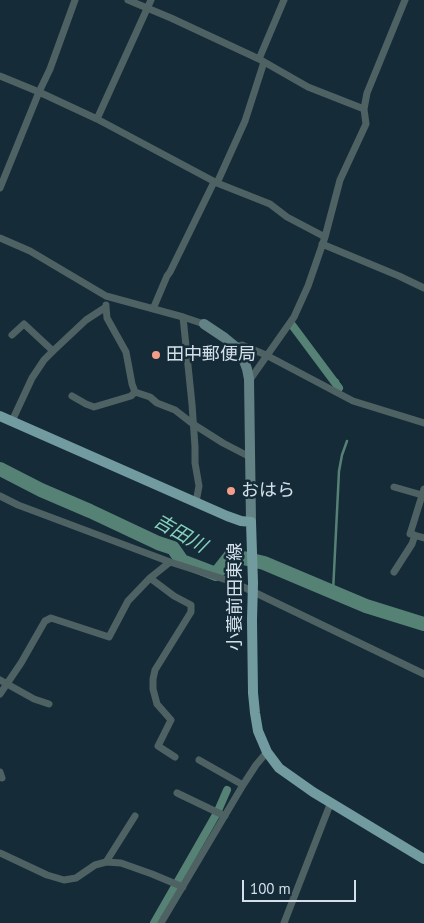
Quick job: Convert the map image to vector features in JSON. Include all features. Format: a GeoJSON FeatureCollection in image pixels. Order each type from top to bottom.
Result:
{"type":"FeatureCollection","features":[{"type":"Feature","properties":{"kind":"main road","name":"小蓑前田東線"},"geometry":{"type":"LineString","coordinates":[[0,416],[227,516],[251,522],[255,714],[258,731],[267,752],[279,768],[313,792],[424,860]]}},
{"type":"Feature","properties":{"kind":"street"},"geometry":{"type":"LineString","coordinates":[[0,188],[50,69],[75,0]]}},
{"type":"Feature","properties":{"kind":"street"},"geometry":{"type":"LineString","coordinates":[[128,0],[262,61],[308,87],[364,109]]}},
{"type":"Feature","properties":{"kind":"street"},"geometry":{"type":"LineString","coordinates":[[96,119],[151,0]]}},
{"type":"Feature","properties":{"kind":"street"},"geometry":{"type":"LineString","coordinates":[[153,309],[167,276],[245,121],[262,61],[284,0]]}},
{"type":"Feature","properties":{"kind":"street"},"geometry":{"type":"LineString","coordinates":[[249,381],[294,317],[308,286],[340,180],[366,124],[364,109],[367,93],[405,0]]}},
{"type":"Feature","properties":{"kind":"street"},"geometry":{"type":"LineString","coordinates":[[0,76],[96,119],[215,182],[270,204],[323,240],[424,288]]}},
{"type":"Feature","properties":{"kind":"street"},"geometry":{"type":"LineString","coordinates":[[0,238],[30,251],[88,287],[108,297],[204,324],[236,347],[243,358],[249,381],[251,522]]}},
{"type":"Feature","properties":{"kind":"street"},"geometry":{"type":"LineString","coordinates":[[108,297],[106,306],[107,318],[126,352],[135,392]]}},
{"type":"Feature","properties":{"kind":"street"},"geometry":{"type":"LineString","coordinates":[[12,421],[32,378],[44,360],[86,320],[106,306]]}},
{"type":"Feature","properties":{"kind":"street"},"geometry":{"type":"LineString","coordinates":[[183,317],[192,404],[195,463],[199,486],[196,502]]}},
{"type":"Feature","properties":{"kind":"street"},"geometry":{"type":"LineString","coordinates":[[12,335],[24,324],[53,351]]}},
{"type":"Feature","properties":{"kind":"street"},"geometry":{"type":"LineString","coordinates":[[236,347],[242,345],[266,355],[352,401],[424,423]]}},
{"type":"Feature","properties":{"kind":"street"},"geometry":{"type":"LineString","coordinates":[[72,396],[94,406],[131,396],[135,392]]}},
{"type":"Feature","properties":{"kind":"street"},"geometry":{"type":"LineString","coordinates":[[135,392],[150,397],[157,403],[175,410],[192,424],[250,457]]}},
{"type":"Feature","properties":{"kind":"street"},"geometry":{"type":"LineString","coordinates":[[394,488],[423,492],[410,534],[424,538]]}},
{"type":"Feature","properties":{"kind":"street"},"geometry":{"type":"LineString","coordinates":[[0,496],[170,562],[253,588],[424,674]]}},
{"type":"Feature","properties":{"kind":"street"},"geometry":{"type":"LineString","coordinates":[[394,572],[412,544],[415,535]]}},
{"type":"Feature","properties":{"kind":"street"},"geometry":{"type":"LineString","coordinates":[[0,694],[3,681],[21,663],[45,621],[52,618],[109,638],[128,601],[150,578],[170,562]]}},
{"type":"Feature","properties":{"kind":"street"},"geometry":{"type":"LineString","coordinates":[[150,578],[174,596],[191,605],[191,612],[155,670],[153,679],[153,690],[157,704],[171,720],[158,746],[175,757]]}},
{"type":"Feature","properties":{"kind":"street"},"geometry":{"type":"LineString","coordinates":[[3,681],[34,699],[49,704]]}},
{"type":"Feature","properties":{"kind":"street"},"geometry":{"type":"LineString","coordinates":[[162,923],[179,885],[220,813],[267,752]]}},
{"type":"Feature","properties":{"kind":"street"},"geometry":{"type":"LineString","coordinates":[[199,760],[243,785]]}},
{"type":"Feature","properties":{"kind":"street"},"geometry":{"type":"LineString","coordinates":[[177,794],[220,813]]}},
{"type":"Feature","properties":{"kind":"street"},"geometry":{"type":"LineString","coordinates":[[284,923],[331,802]]}},
{"type":"Feature","properties":{"kind":"street"},"geometry":{"type":"LineString","coordinates":[[106,862],[135,816]]}},
{"type":"Feature","properties":{"kind":"street"},"geometry":{"type":"LineString","coordinates":[[0,853],[47,875],[64,880],[76,878],[95,865],[106,862],[120,863],[179,885]]}},
{"type":"Feature","properties":{"kind":"waterway"},"geometry":{"type":"LineString","coordinates":[[292,325],[339,388]]}},
{"type":"Feature","properties":{"kind":"waterway"},"geometry":{"type":"LineString","coordinates":[[328,373],[338,381]]}},
{"type":"Feature","properties":{"kind":"waterway"},"geometry":{"type":"LineString","coordinates":[[333,592],[339,471],[347,441]]}},
{"type":"Feature","properties":{"kind":"waterway","name":"吉田川"},"geometry":{"type":"LineString","coordinates":[[0,469],[41,490],[173,548],[182,561],[216,574],[231,555],[264,563],[366,606],[424,624]]}},
{"type":"Feature","properties":{"kind":"waterway"},"geometry":{"type":"LineString","coordinates":[[154,923],[217,813],[227,790]]}},
{"type":"Feature","properties":{"kind":"place","name":"田中郵便局"},"geometry":{"type":"Point","coordinates":[156,355]}},
{"type":"Feature","properties":{"kind":"place","name":"おはら"},"geometry":{"type":"Point","coordinates":[231,491]}}]}
